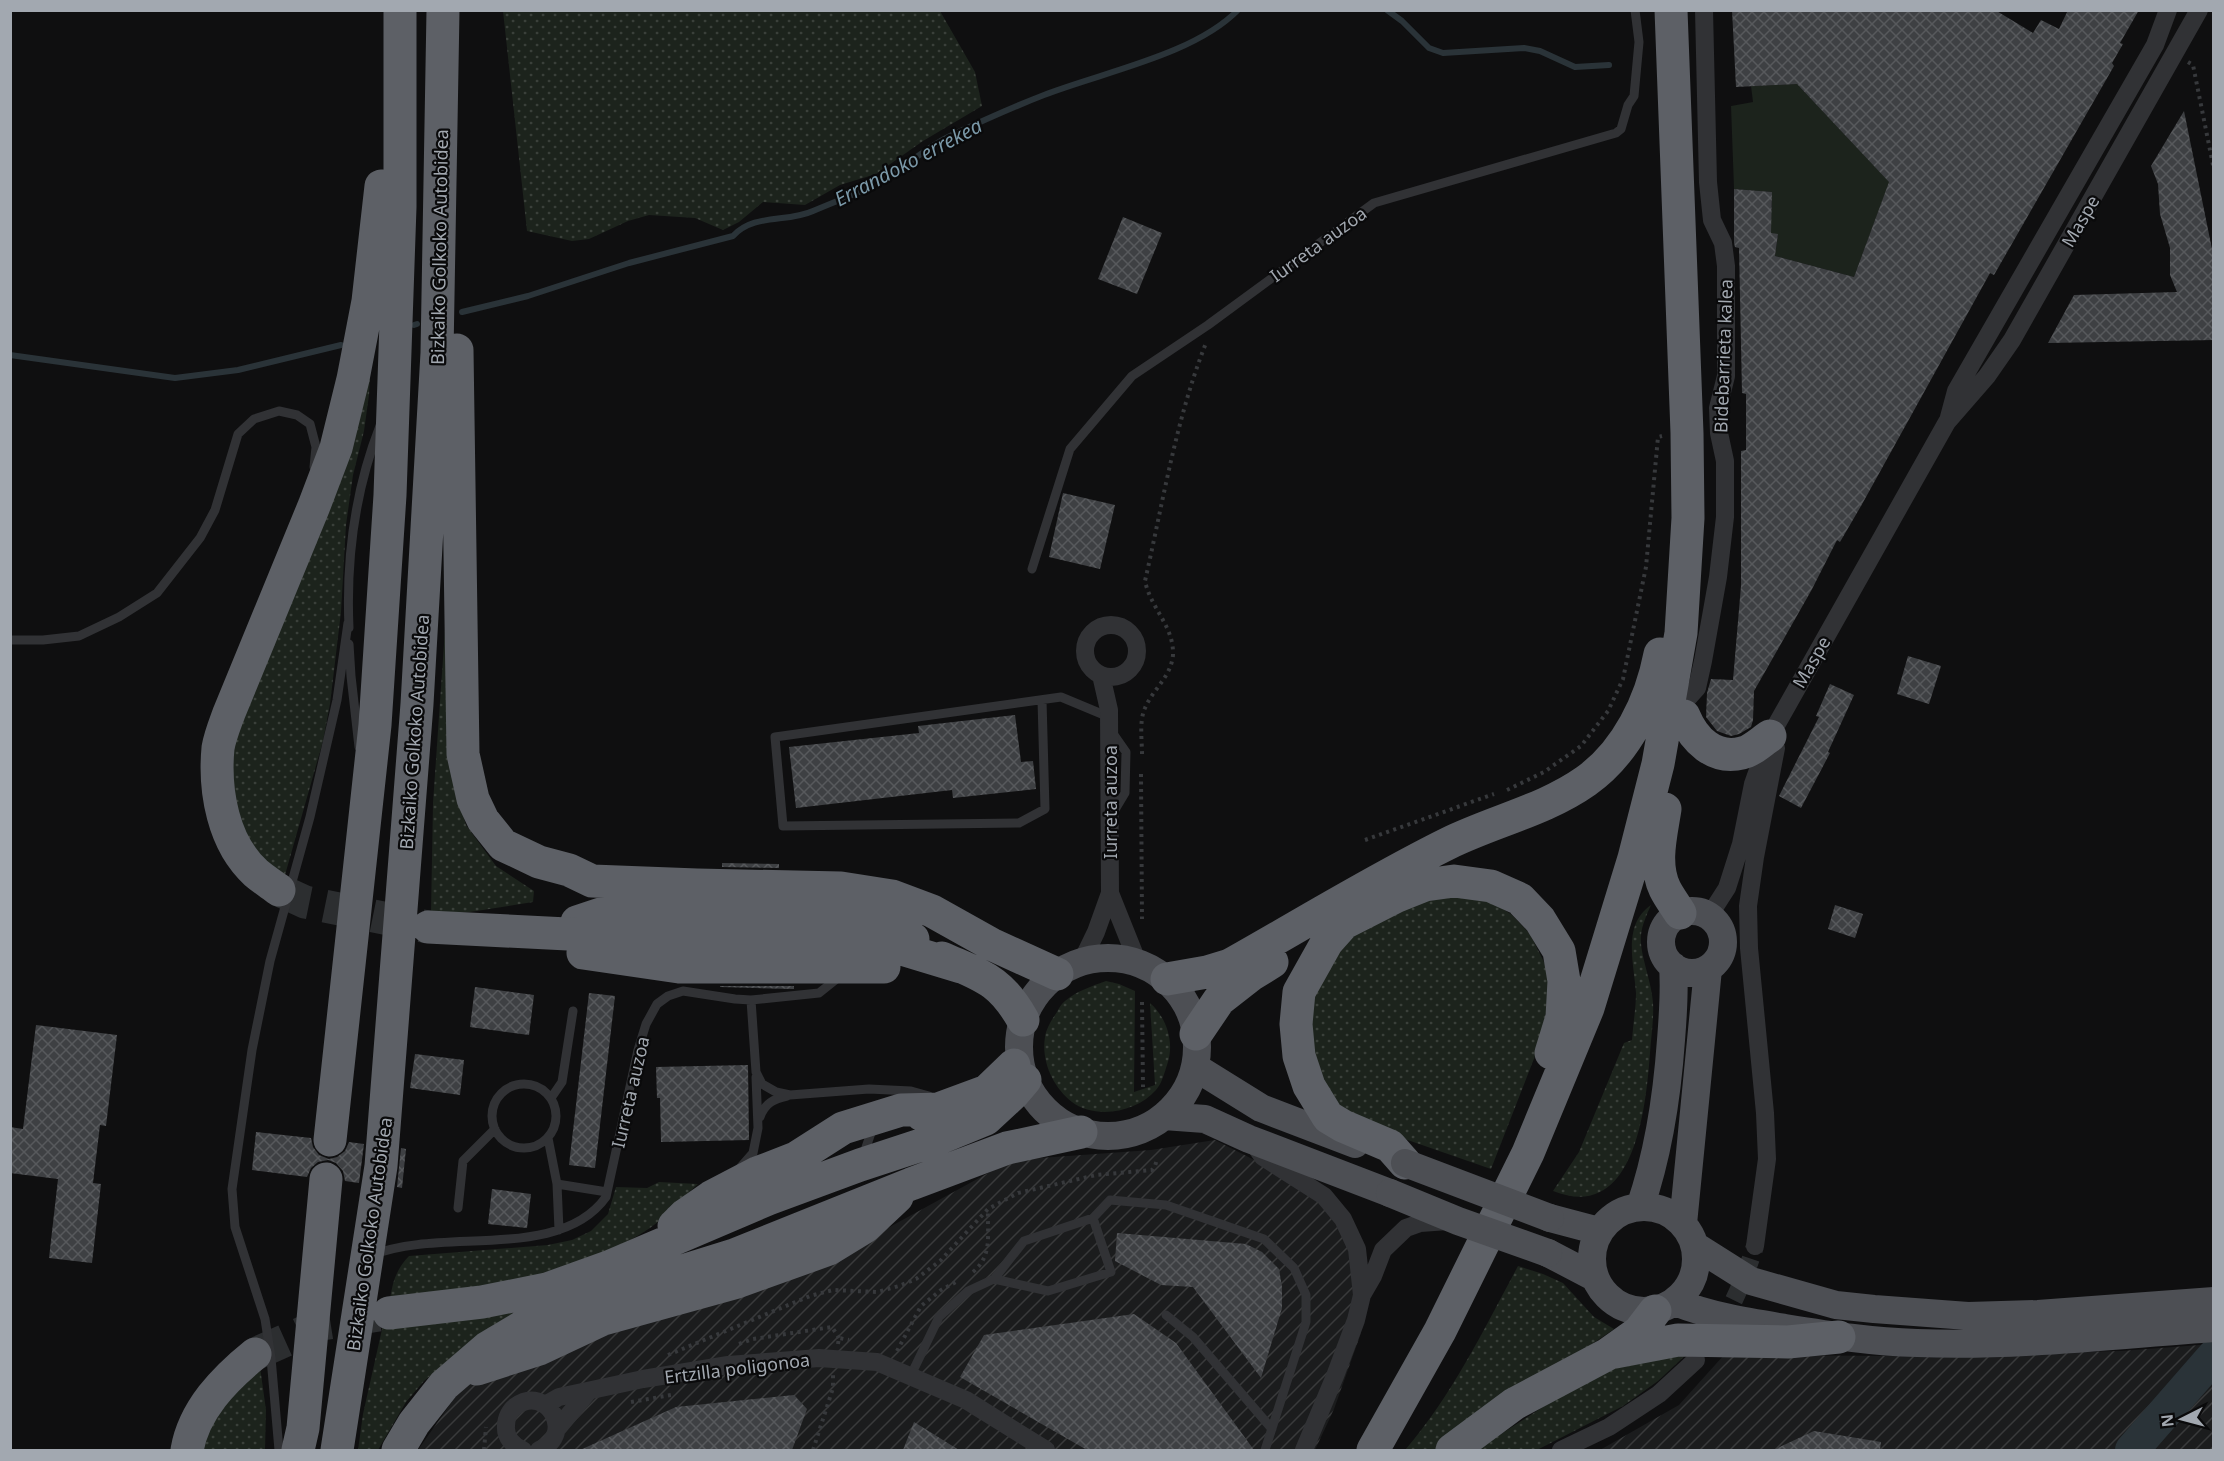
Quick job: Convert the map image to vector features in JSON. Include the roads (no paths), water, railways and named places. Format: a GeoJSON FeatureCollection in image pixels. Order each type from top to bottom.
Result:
{"type":"FeatureCollection","features":[{"type":"Feature","properties":{"kind":"highway"},"geometry":{"type":"LineString","coordinates":[[330,1140],[378,691],[395,388],[400,207],[400,10]]}},
{"type":"Feature","properties":{"kind":"highway","name":"Bidebarrieta kalea"},"geometry":{"type":"LineString","coordinates":[[1671,10],[1676,424],[1688,518],[1686,574]]}},
{"type":"Feature","properties":{"kind":"highway"},"geometry":{"type":"LineString","coordinates":[[443,26],[453,73],[463,754],[473,799],[483,820],[503,845],[539,862],[581,875],[816,874],[887,883],[913,891],[947,908],[1011,948],[1027,961],[1070,967]]}},
{"type":"Feature","properties":{"kind":"highway","name":"Bizkaiko Golkoko Autobidea"},"geometry":{"type":"LineString","coordinates":[[337,1450],[381,1166],[418,692],[437,353],[443,26]]}},
{"type":"Feature","properties":{"kind":"highway"},"geometry":{"type":"LineString","coordinates":[[279,890],[255,872],[235,845],[222,810],[218,784],[218,746],[229,712],[302,537],[336,448],[368,301],[385,148],[400,87]]}},
{"type":"Feature","properties":{"kind":"highway"},"geometry":{"type":"LineString","coordinates":[[1167,979],[1207,972],[1230,965],[1450,843],[1551,801],[1587,781],[1612,757],[1629,734],[1645,703],[1658,661],[1668,610],[1682,433],[1676,424]]}},
{"type":"Feature","properties":{"kind":"highway"},"geometry":{"type":"LineString","coordinates":[[1686,574],[1696,611],[1696,634],[1686,707],[1667,798],[1659,854],[1659,873],[1665,888],[1695,914]]}},
{"type":"Feature","properties":{"kind":"highway"},"geometry":{"type":"LineString","coordinates":[[1373,1450],[1440,1331],[1528,1153],[1588,1008],[1634,858],[1658,764],[1675,673],[1686,574]]}},
{"type":"Feature","properties":{"kind":"highway"},"geometry":{"type":"LineString","coordinates":[[1686,707],[1690,729],[1698,741],[1713,751],[1744,753],[1776,724]]}},
{"type":"Feature","properties":{"kind":"highway"},"geometry":{"type":"LineString","coordinates":[[1196,1034],[1219,1000],[1251,975],[1344,923],[1395,897],[1425,885],[1454,881],[1491,886],[1520,900],[1540,920],[1559,951],[1564,981],[1562,1017],[1547,1066],[1464,1254],[1440,1331]]}},
{"type":"Feature","properties":{"kind":"highway"},"geometry":{"type":"LineString","coordinates":[[1344,923],[1327,942],[1299,992],[1296,1024],[1299,1056],[1308,1086],[1328,1117],[1390,1146],[1405,1163]]}},
{"type":"Feature","properties":{"kind":"highway"},"geometry":{"type":"LineString","coordinates":[[428,927],[895,947],[962,967],[994,982],[1012,999],[1023,1020]]}},
{"type":"Feature","properties":{"kind":"highway"},"geometry":{"type":"LineString","coordinates":[[540,933],[585,955],[679,967],[962,967]]}},
{"type":"Feature","properties":{"kind":"highway"},"geometry":{"type":"LineString","coordinates":[[645,1287],[684,1215],[711,1197],[757,1173],[796,1158],[823,1142],[875,1124],[945,1108],[987,1091],[1023,1070]]}},
{"type":"Feature","properties":{"kind":"highway"},"geometry":{"type":"LineString","coordinates":[[456,1376],[539,1349],[603,1319],[768,1199],[930,1142],[986,1119],[1013,1094],[1023,1070]]}},
{"type":"Feature","properties":{"kind":"highway"},"geometry":{"type":"LineString","coordinates":[[398,1450],[414,1424],[444,1385],[487,1348],[522,1327],[645,1287],[753,1248],[897,1189],[1007,1148],[1081,1132]]}},
{"type":"Feature","properties":{"kind":"highway"},"geometry":{"type":"LineString","coordinates":[[298,1450],[304,1416],[326,1179]]}},
{"type":"Feature","properties":{"kind":"highway"},"geometry":{"type":"LineString","coordinates":[[389,1313],[482,1302],[547,1289],[610,1266],[645,1287]]}},
{"type":"Feature","properties":{"kind":"highway"},"geometry":{"type":"LineString","coordinates":[[1452,1450],[1514,1404],[1608,1354],[1639,1332],[1665,1306]]}},
{"type":"Feature","properties":{"kind":"highway"},"geometry":{"type":"LineString","coordinates":[[1608,1354],[1678,1340],[1788,1342],[1839,1337]]}},
{"type":"Feature","properties":{"kind":"highway"},"geometry":{"type":"LineString","coordinates":[[187,1450],[190,1433],[212,1395],[235,1370],[255,1354]]}},
{"type":"Feature","properties":{"kind":"main road"},"geometry":{"type":"LineString","coordinates":[[1640,1207],[1659,1145],[1669,1073],[1675,989],[1672,966],[1662,951],[1662,933],[1666,924],[1695,914],[1720,929],[1723,938],[1720,955],[1708,969],[1688,1234],[1696,1261],[1693,1276],[1686,1290],[1665,1306]]}},
{"type":"Feature","properties":{"kind":"main road"},"geometry":{"type":"LineString","coordinates":[[1111,957],[1138,963],[1167,979],[1181,995],[1191,1014],[1196,1034],[1195,1067],[1184,1094],[1164,1116],[1139,1131],[1110,1136],[1081,1132],[1057,1120],[1038,1102],[1023,1070],[1019,1040],[1023,1020],[1042,986],[1070,967],[1111,957]]}},
{"type":"Feature","properties":{"kind":"main road"},"geometry":{"type":"LineString","coordinates":[[1672,966],[1690,973],[1708,969]]}},
{"type":"Feature","properties":{"kind":"main road"},"geometry":{"type":"LineString","coordinates":[[1195,1067],[1261,1108],[1550,1218],[1599,1231]]}},
{"type":"Feature","properties":{"kind":"main road"},"geometry":{"type":"LineString","coordinates":[[1164,1116],[1205,1119],[1249,1139],[1458,1221],[1548,1252],[1594,1277]]}},
{"type":"Feature","properties":{"kind":"main road"},"geometry":{"type":"LineString","coordinates":[[2214,1301],[2088,1324],[2033,1341],[1917,1343],[1839,1337],[1665,1306],[1640,1312],[1625,1309],[1601,1290],[1594,1277],[1591,1261],[1593,1246],[1599,1231],[1610,1218],[1624,1210],[1640,1207],[1656,1208],[1671,1214],[1688,1234],[1751,1281],[1836,1305],[2088,1324],[2214,1328]]}},
{"type":"Feature","properties":{"kind":"street","name":"Bidebarrieta kalea"},"geometry":{"type":"LineString","coordinates":[[1686,707],[1697,688],[1703,662],[1718,577],[1725,517],[1725,461],[1719,433],[1718,408],[1726,376],[1726,266],[1723,243],[1712,220],[1708,182],[1704,10]]}},
{"type":"Feature","properties":{"kind":"street","name":"Maspe"},"geometry":{"type":"LineString","coordinates":[[1695,914],[1727,888],[1741,844],[1753,784],[1776,724],[1947,422],[1987,376],[2012,340],[2199,10]]}},
{"type":"Feature","properties":{"kind":"street","name":"Maspe"},"geometry":{"type":"LineString","coordinates":[[1947,422],[1956,392],[2155,45],[2168,13]]}},
{"type":"Feature","properties":{"kind":"street"},"geometry":{"type":"LineString","coordinates":[[1109,719],[1126,673],[1137,659],[1136,641],[1125,628],[1108,624],[1092,631],[1085,647],[1088,664],[1101,675],[1118,676],[1126,673]]}},
{"type":"Feature","properties":{"kind":"street"},"geometry":{"type":"LineString","coordinates":[[1101,675],[1109,719]]}},
{"type":"Feature","properties":{"kind":"street","name":"Iurreta auzoa"},"geometry":{"type":"LineString","coordinates":[[1109,719],[1110,893]]}},
{"type":"Feature","properties":{"kind":"street"},"geometry":{"type":"LineString","coordinates":[[1755,1246],[1767,1160],[1765,1113],[1749,948],[1748,906],[1776,724]]}},
{"type":"Feature","properties":{"kind":"street"},"geometry":{"type":"LineString","coordinates":[[1110,893],[1138,963]]}},
{"type":"Feature","properties":{"kind":"street"},"geometry":{"type":"LineString","coordinates":[[1070,967],[1096,932],[1110,893]]}},
{"type":"Feature","properties":{"kind":"street"},"geometry":{"type":"LineString","coordinates":[[1249,1139],[1263,1157],[1324,1196],[1343,1219],[1357,1249],[1362,1295]]}},
{"type":"Feature","properties":{"kind":"street"},"geometry":{"type":"LineString","coordinates":[[1304,1450],[1356,1320],[1362,1295],[1373,1276],[1383,1250],[1406,1228],[1420,1223],[1458,1221]]}},
{"type":"Feature","properties":{"kind":"street","name":"Ertzilla poligonoa"},"geometry":{"type":"LineString","coordinates":[[506,1433],[506,1424],[512,1408],[528,1401],[537,1401],[545,1405],[560,1397],[643,1379],[729,1365],[819,1358],[877,1362],[911,1375],[966,1400],[1046,1450]]}},
{"type":"Feature","properties":{"kind":"street"},"geometry":{"type":"LineString","coordinates":[[1561,1450],[1609,1427],[1659,1394],[1696,1360]]}},
{"type":"Feature","properties":{"kind":"street"},"geometry":{"type":"LineString","coordinates":[[540,1450],[554,1438],[557,1429],[588,1392]]}},
{"type":"Feature","properties":{"kind":"street"},"geometry":{"type":"LineString","coordinates":[[545,1405],[554,1415],[557,1429]]}},
{"type":"Feature","properties":{"kind":"street"},"geometry":{"type":"LineString","coordinates":[[498,1450],[506,1433]]}},
{"type":"Feature","properties":{"kind":"street"},"geometry":{"type":"LineString","coordinates":[[506,1433],[510,1441],[523,1450]]}},
{"type":"Feature","properties":{"kind":"lane","name":"Iurreta auzoa"},"geometry":{"type":"LineString","coordinates":[[1032,569],[1070,449],[1132,376],[1208,325],[1374,203],[1616,133],[1621,129],[1628,105],[1634,96],[1639,42],[1635,10]]}},
{"type":"Feature","properties":{"kind":"lane"},"geometry":{"type":"LineString","coordinates":[[368,790],[357,735],[347,595],[356,510],[373,445],[395,388]]}},
{"type":"Feature","properties":{"kind":"lane"},"geometry":{"type":"LineString","coordinates":[[10,640],[43,640],[79,636],[120,617],[157,593],[200,538],[214,510],[238,434],[254,420],[279,411],[297,414],[310,424],[316,447],[314,473]]}},
{"type":"Feature","properties":{"kind":"lane"},"geometry":{"type":"LineString","coordinates":[[302,537],[312,483]]}},
{"type":"Feature","properties":{"kind":"lane"},"geometry":{"type":"LineString","coordinates":[[279,1450],[271,1358],[265,1319],[235,1227],[232,1189],[252,1050],[270,961],[310,817],[337,700],[348,623]]}},
{"type":"Feature","properties":{"kind":"lane"},"geometry":{"type":"LineString","coordinates":[[1042,700],[1045,809],[1019,823],[783,826],[775,737],[1060,697],[1109,719]]}},
{"type":"Feature","properties":{"kind":"lane","name":"Iurreta auzoa"},"geometry":{"type":"LineString","coordinates":[[368,1257],[406,1245],[520,1238],[548,1234],[579,1222],[597,1210],[606,1197],[638,1050],[646,1024],[657,1004],[668,996],[683,991],[751,1000],[819,993],[850,968]]}},
{"type":"Feature","properties":{"kind":"lane"},"geometry":{"type":"LineString","coordinates":[[711,1197],[753,1153],[758,1120],[751,1000]]}},
{"type":"Feature","properties":{"kind":"lane"},"geometry":{"type":"LineString","coordinates":[[552,1098],[562,1082],[573,1011]]}},
{"type":"Feature","properties":{"kind":"lane"},"geometry":{"type":"LineString","coordinates":[[756,1072],[762,1084],[776,1092],[790,1095]]}},
{"type":"Feature","properties":{"kind":"lane"},"geometry":{"type":"LineString","coordinates":[[514,1085],[535,1085],[552,1098],[556,1108],[556,1119],[554,1129],[548,1138],[530,1148],[519,1148],[500,1138],[492,1119],[497,1098],[504,1090],[514,1085]]}},
{"type":"Feature","properties":{"kind":"lane"},"geometry":{"type":"LineString","coordinates":[[758,1120],[765,1106],[775,1099],[790,1095],[869,1089],[911,1091],[926,1095],[945,1108]]}},
{"type":"Feature","properties":{"kind":"lane"},"geometry":{"type":"LineString","coordinates":[[860,1165],[875,1124]]}},
{"type":"Feature","properties":{"kind":"lane"},"geometry":{"type":"LineString","coordinates":[[458,1208],[463,1161],[495,1129]]}},
{"type":"Feature","properties":{"kind":"lane"},"geometry":{"type":"LineString","coordinates":[[548,1138],[557,1184],[559,1230]]}},
{"type":"Feature","properties":{"kind":"lane"},"geometry":{"type":"LineString","coordinates":[[557,1184],[607,1192]]}},
{"type":"Feature","properties":{"kind":"lane"},"geometry":{"type":"LineString","coordinates":[[911,1375],[939,1317],[968,1291],[994,1280],[1024,1241],[1094,1218],[1110,1200],[1166,1205],[1264,1239],[1294,1268],[1306,1295],[1306,1322],[1265,1450]]}},
{"type":"Feature","properties":{"kind":"lane"},"geometry":{"type":"LineString","coordinates":[[994,1280],[1048,1291],[1111,1272],[1094,1218]]}},
{"type":"Feature","properties":{"kind":"lane"},"geometry":{"type":"LineString","coordinates":[[1166,1315],[1193,1337],[1272,1429]]}},
{"type":"Feature","properties":{"kind":"waterway","name":"Errandoko errekea"},"geometry":{"type":"LineString","coordinates":[[462,312],[528,296],[629,263],[733,236],[741,229],[761,221],[803,215],[876,184],[932,146],[998,114],[1044,95],[1173,51],[1219,26],[1238,10]]}},
{"type":"Feature","properties":{"kind":"waterway","name":"Errandoko errekea"},"geometry":{"type":"LineString","coordinates":[[1387,10],[1402,21],[1429,48],[1443,53],[1524,48],[1540,51],[1575,67],[1609,65]]}},
{"type":"Feature","properties":{"kind":"waterway","name":"Errandoko errekea"},"geometry":{"type":"LineString","coordinates":[[10,355],[175,378],[238,370],[341,345]]}},
{"type":"Feature","properties":{"kind":"waterway"},"geometry":{"type":"LineString","coordinates":[[2132,1450],[2214,1356]]}},
{"type":"Feature","properties":{"kind":"tunnel"},"geometry":{"type":"LineString","coordinates":[[279,890],[305,902],[428,927]]}},
{"type":"Feature","properties":{"kind":"tunnel"},"geometry":{"type":"LineString","coordinates":[[1721,1324],[1740,1286],[1755,1246]]}},
{"type":"Feature","properties":{"kind":"tunnel"},"geometry":{"type":"LineString","coordinates":[[255,1354],[322,1324],[385,1314]]}}]}
